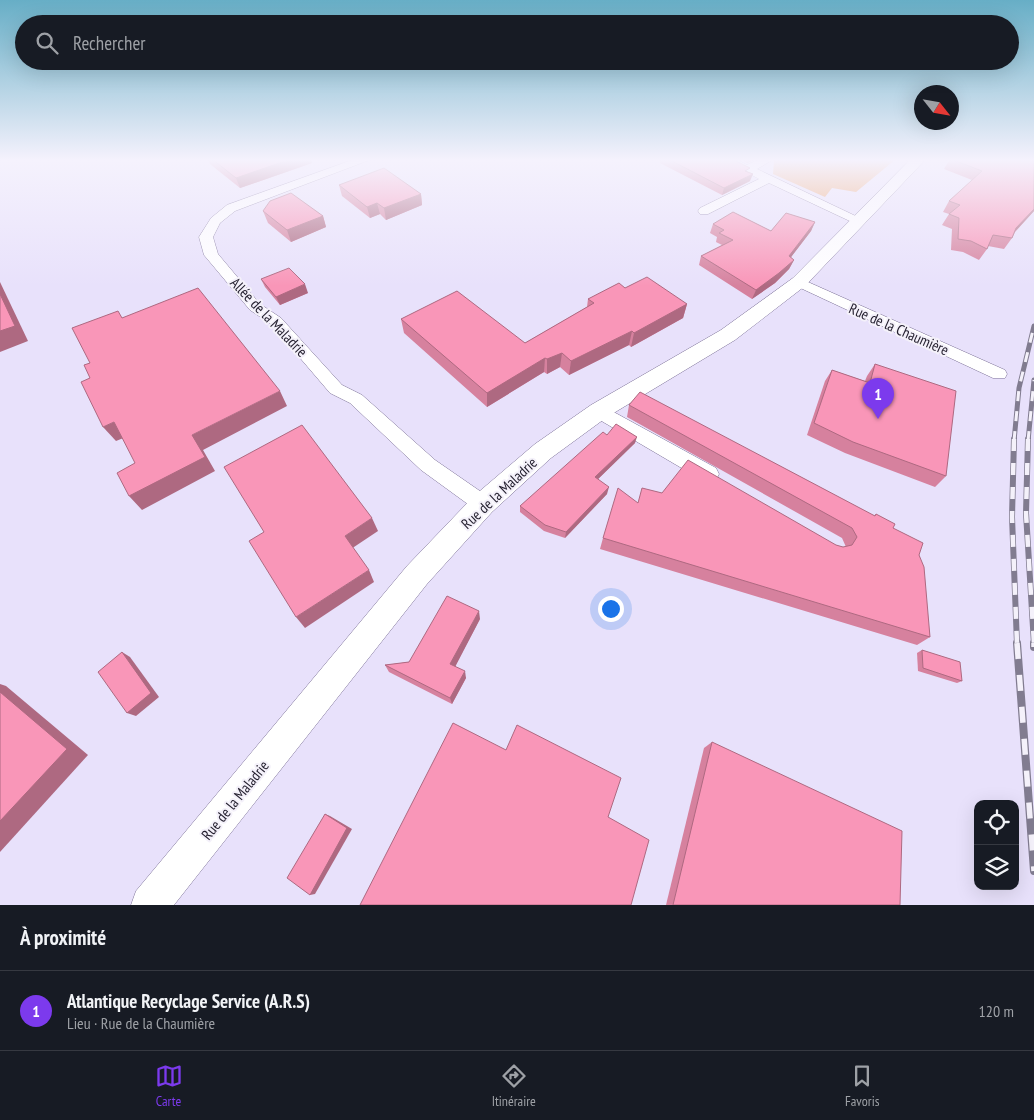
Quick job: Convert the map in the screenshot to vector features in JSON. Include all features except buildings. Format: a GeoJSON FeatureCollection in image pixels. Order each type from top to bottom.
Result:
{"type":"FeatureCollection","features":[{"type":"Feature","properties":{"kind":"street","name":"Allée de la Maladrie"},"geometry":{"type":"LineString","coordinates":[[247,201],[231,208],[215,221],[206,237],[211,255],[255,307],[276,321],[336,389],[356,399],[428,465],[483,504]]}},
{"type":"Feature","properties":{"kind":"street"},"geometry":{"type":"LineString","coordinates":[[704,211],[724,201]]}},
{"type":"Feature","properties":{"kind":"street"},"geometry":{"type":"LineString","coordinates":[[817,201],[858,220]]}},
{"type":"Feature","properties":{"kind":"street","name":"Rue de la Maladrie"},"geometry":{"type":"LineString","coordinates":[[150,905],[417,575],[483,504],[543,451],[600,411],[728,335],[799,282],[877,201]]}},
{"type":"Feature","properties":{"kind":"street","name":"Rue de la Chaumière"},"geometry":{"type":"LineString","coordinates":[[799,282],[999,374]]}},
{"type":"Feature","properties":{"kind":"street"},"geometry":{"type":"LineString","coordinates":[[600,411],[725,483]]}},
{"type":"Feature","properties":{"kind":"railway"},"geometry":{"type":"LineString","coordinates":[[1014,441],[1019,388],[1034,326]]}},
{"type":"Feature","properties":{"kind":"railway"},"geometry":{"type":"LineString","coordinates":[[1028,441],[1034,380]]}},
{"type":"Feature","properties":{"kind":"railway"},"geometry":{"type":"LineString","coordinates":[[1014,439],[1012,517],[1017,644]]}},
{"type":"Feature","properties":{"kind":"railway"},"geometry":{"type":"LineString","coordinates":[[1028,439],[1026,513],[1034,644]]}},
{"type":"Feature","properties":{"kind":"railway"},"geometry":{"type":"LineString","coordinates":[[1017,643],[1034,871]]}},
{"type":"Feature","properties":{"kind":"place","name":"Atlantique Recyclage Service (A.R.S)"},"geometry":{"type":"Point","coordinates":[878,419]}}]}
